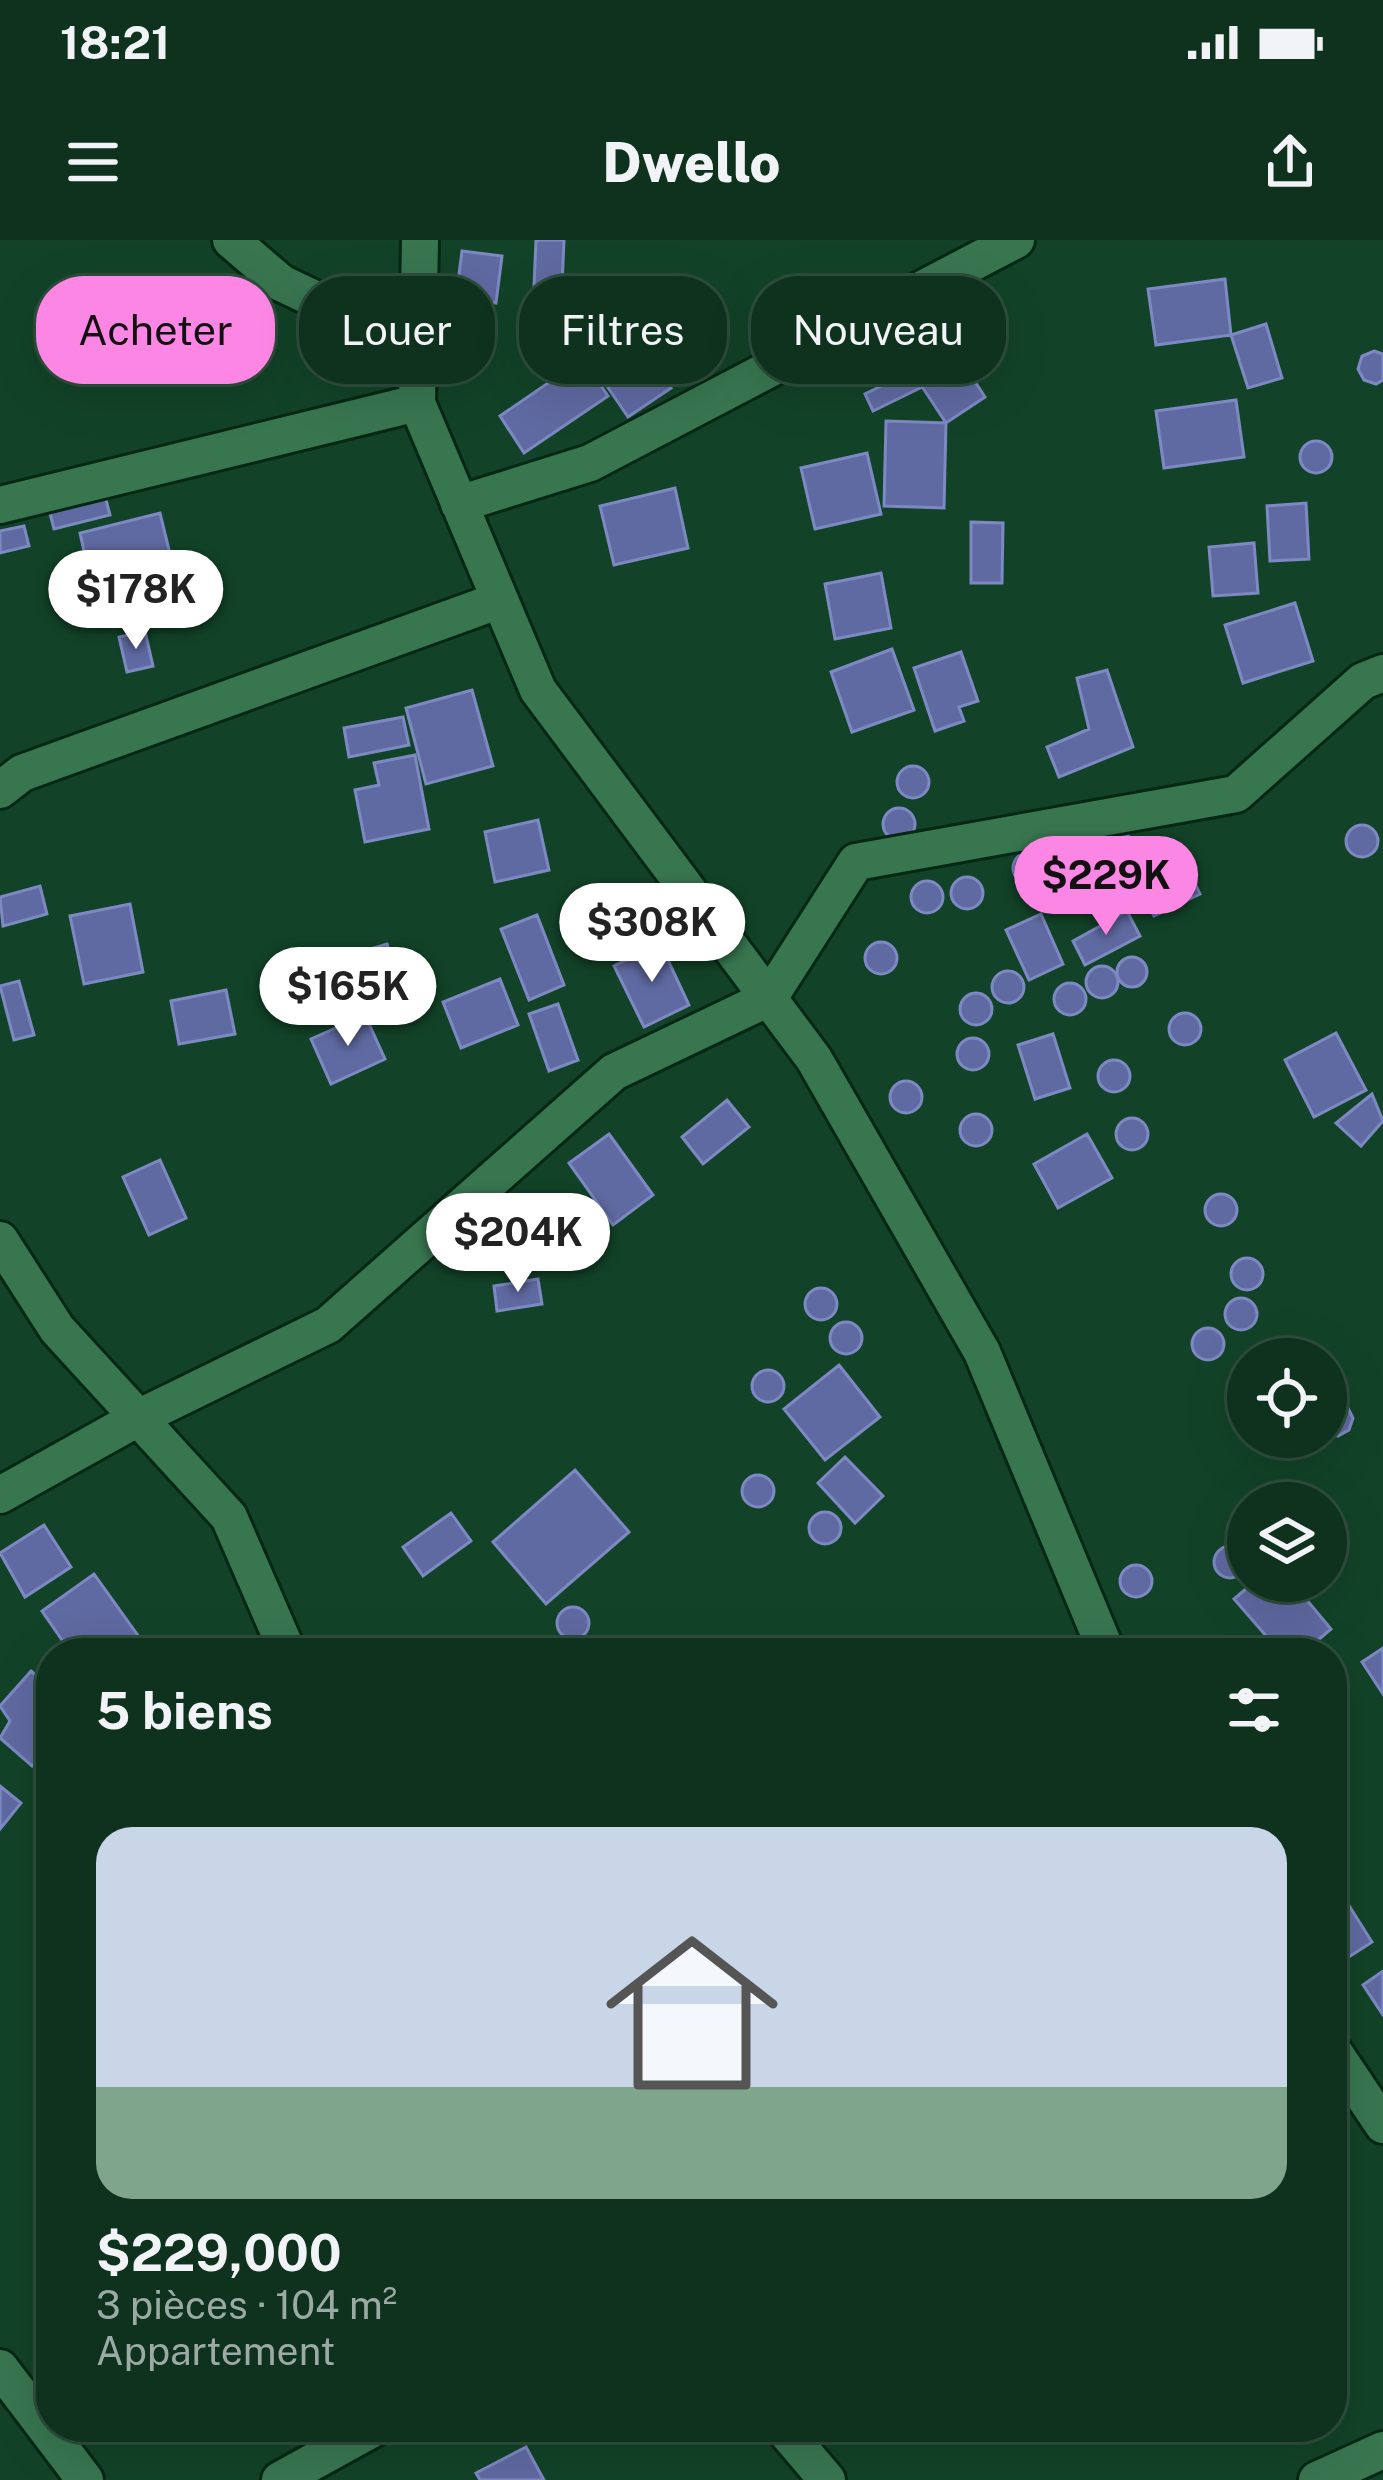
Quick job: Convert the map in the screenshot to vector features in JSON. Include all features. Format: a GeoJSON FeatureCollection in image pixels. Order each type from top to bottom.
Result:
{"type":"FeatureCollection","features":[{"type":"Feature","properties":{"kind":"street"},"geometry":{"type":"LineString","coordinates":[[231,240],[281,283],[299,292]]}},
{"type":"Feature","properties":{"kind":"street"},"geometry":{"type":"LineString","coordinates":[[419,276],[420,240]]}},
{"type":"Feature","properties":{"kind":"street"},"geometry":{"type":"LineString","coordinates":[[460,504],[590,464],[1016,240]]}},
{"type":"Feature","properties":{"kind":"street"},"geometry":{"type":"LineString","coordinates":[[417,384],[417,403],[538,690],[814,1059],[982,1352],[1101,1638]]}},
{"type":"Feature","properties":{"kind":"street"},"geometry":{"type":"LineString","coordinates":[[0,505],[417,403]]}},
{"type":"Feature","properties":{"kind":"street"},"geometry":{"type":"LineString","coordinates":[[0,790],[22,773],[500,600]]}},
{"type":"Feature","properties":{"kind":"street"},"geometry":{"type":"LineString","coordinates":[[0,1495],[138,1418],[328,1325],[614,1072],[769,998],[856,862],[1236,794],[1363,680],[1383,673]]}},
{"type":"Feature","properties":{"kind":"street"},"geometry":{"type":"LineString","coordinates":[[0,1240],[57,1329],[229,1517],[281,1638]]}},
{"type":"Feature","properties":{"kind":"street"},"geometry":{"type":"LineString","coordinates":[[1347,2071],[1383,2125]]}},
{"type":"Feature","properties":{"kind":"street"},"geometry":{"type":"LineString","coordinates":[[0,2368],[36,2415]]}},
{"type":"Feature","properties":{"kind":"street"},"geometry":{"type":"LineString","coordinates":[[56,2442],[85,2480]]}},
{"type":"Feature","properties":{"kind":"street"},"geometry":{"type":"LineString","coordinates":[[280,2480],[349,2442]]}},
{"type":"Feature","properties":{"kind":"street"},"geometry":{"type":"LineString","coordinates":[[795,2442],[827,2480]]}},
{"type":"Feature","properties":{"kind":"street"},"geometry":{"type":"LineString","coordinates":[[1317,2480],[1383,2450]]}},
{"type":"Feature","properties":{"kind":"building"},"geometry":{"type":"Polygon","coordinates":[[[536,240],[564,240],[562,276],[534,276],[536,240]]]}},
{"type":"Feature","properties":{"kind":"building"},"geometry":{"type":"Polygon","coordinates":[[[462,251],[502,256],[496,303],[495,276],[459,276],[462,251]]]}},
{"type":"Feature","properties":{"kind":"building"},"geometry":{"type":"Polygon","coordinates":[[[1225,279],[1231,335],[1156,345],[1148,289],[1225,279]]]}},
{"type":"Feature","properties":{"kind":"building"},"geometry":{"type":"Polygon","coordinates":[[[1266,324],[1282,378],[1248,388],[1231,335],[1266,324]]]}},
{"type":"Feature","properties":{"kind":"building"},"geometry":{"type":"Polygon","coordinates":[[[1374,351],[1383,354],[1383,380],[1376,384],[1364,380],[1358,369],[1362,356],[1374,351]]]}},
{"type":"Feature","properties":{"kind":"building"},"geometry":{"type":"Polygon","coordinates":[[[547,384],[600,384],[608,396],[524,453],[500,416],[547,384]]]}},
{"type":"Feature","properties":{"kind":"building"},"geometry":{"type":"Polygon","coordinates":[[[606,384],[668,384],[671,388],[628,417],[606,384]]]}},
{"type":"Feature","properties":{"kind":"building"},"geometry":{"type":"Polygon","coordinates":[[[885,384],[918,384],[920,388],[873,411],[865,394],[885,384]]]}},
{"type":"Feature","properties":{"kind":"building"},"geometry":{"type":"Polygon","coordinates":[[[920,384],[977,384],[985,397],[946,423],[920,384]]]}},
{"type":"Feature","properties":{"kind":"building"},"geometry":{"type":"Polygon","coordinates":[[[1236,400],[1244,457],[1164,468],[1156,411],[1236,400]]]}},
{"type":"Feature","properties":{"kind":"building"},"geometry":{"type":"Polygon","coordinates":[[[886,421],[946,423],[944,508],[884,506],[886,421]]]}},
{"type":"Feature","properties":{"kind":"building"},"geometry":{"type":"Polygon","coordinates":[[[1316,441],[1327,446],[1332,457],[1327,468],[1316,473],[1305,468],[1300,457],[1305,446],[1316,441]]]}},
{"type":"Feature","properties":{"kind":"building"},"geometry":{"type":"Polygon","coordinates":[[[867,453],[881,514],[815,529],[801,468],[867,453]]]}},
{"type":"Feature","properties":{"kind":"building"},"geometry":{"type":"Polygon","coordinates":[[[675,488],[688,548],[614,565],[600,506],[675,488]]]}},
{"type":"Feature","properties":{"kind":"building"},"geometry":{"type":"Polygon","coordinates":[[[104,492],[110,515],[54,529],[48,506],[104,492]]]}},
{"type":"Feature","properties":{"kind":"building"},"geometry":{"type":"Polygon","coordinates":[[[1306,503],[1309,559],[1270,561],[1267,506],[1306,503]]]}},
{"type":"Feature","properties":{"kind":"building"},"geometry":{"type":"Polygon","coordinates":[[[160,513],[170,554],[89,574],[80,533],[160,513]]]}},
{"type":"Feature","properties":{"kind":"building"},"geometry":{"type":"Polygon","coordinates":[[[971,522],[1003,523],[1002,583],[971,583],[971,522]]]}},
{"type":"Feature","properties":{"kind":"building"},"geometry":{"type":"Polygon","coordinates":[[[24,526],[29,546],[0,553],[0,531],[24,526]]]}},
{"type":"Feature","properties":{"kind":"building"},"geometry":{"type":"Polygon","coordinates":[[[1254,543],[1258,593],[1213,596],[1209,547],[1254,543]]]}},
{"type":"Feature","properties":{"kind":"building"},"geometry":{"type":"Polygon","coordinates":[[[881,573],[891,628],[835,639],[825,584],[881,573]]]}},
{"type":"Feature","properties":{"kind":"building"},"geometry":{"type":"Polygon","coordinates":[[[1295,603],[1313,661],[1243,683],[1225,625],[1295,603]]]}},
{"type":"Feature","properties":{"kind":"building"},"geometry":{"type":"Polygon","coordinates":[[[145,631],[153,666],[127,672],[119,637],[145,631]]]}},
{"type":"Feature","properties":{"kind":"building"},"geometry":{"type":"Polygon","coordinates":[[[892,649],[914,710],[852,732],[831,672],[892,649]]]}},
{"type":"Feature","properties":{"kind":"building"},"geometry":{"type":"Polygon","coordinates":[[[961,652],[978,701],[959,707],[964,721],[935,731],[914,668],[961,652]]]}},
{"type":"Feature","properties":{"kind":"building"},"geometry":{"type":"Polygon","coordinates":[[[1107,670],[1133,747],[1059,777],[1047,747],[1089,729],[1077,678],[1107,670]]]}},
{"type":"Feature","properties":{"kind":"building"},"geometry":{"type":"Polygon","coordinates":[[[472,690],[493,766],[426,784],[406,708],[472,690]]]}},
{"type":"Feature","properties":{"kind":"building"},"geometry":{"type":"Polygon","coordinates":[[[403,717],[409,745],[349,757],[344,728],[403,717]]]}},
{"type":"Feature","properties":{"kind":"building"},"geometry":{"type":"Polygon","coordinates":[[[415,755],[429,829],[365,842],[355,790],[379,785],[374,763],[415,755]]]}},
{"type":"Feature","properties":{"kind":"building"},"geometry":{"type":"Polygon","coordinates":[[[913,766],[924,771],[929,782],[924,793],[913,798],[902,793],[897,782],[902,771],[913,766]]]}},
{"type":"Feature","properties":{"kind":"building"},"geometry":{"type":"Polygon","coordinates":[[[899,808],[910,813],[915,824],[910,835],[899,840],[888,835],[883,824],[888,813],[899,808]]]}},
{"type":"Feature","properties":{"kind":"building"},"geometry":{"type":"Polygon","coordinates":[[[538,820],[549,870],[495,882],[485,832],[538,820]]]}},
{"type":"Feature","properties":{"kind":"building"},"geometry":{"type":"Polygon","coordinates":[[[1362,825],[1373,830],[1378,841],[1373,852],[1362,857],[1351,852],[1346,841],[1351,830],[1362,825]]]}},
{"type":"Feature","properties":{"kind":"building"},"geometry":{"type":"Polygon","coordinates":[[[1117,831],[1128,836],[1133,847],[1128,858],[1117,863],[1106,858],[1101,847],[1106,836],[1117,831]]]}},
{"type":"Feature","properties":{"kind":"building"},"geometry":{"type":"Polygon","coordinates":[[[1079,837],[1090,842],[1095,853],[1090,864],[1079,869],[1068,864],[1063,853],[1068,842],[1079,837]]]}},
{"type":"Feature","properties":{"kind":"building"},"geometry":{"type":"Polygon","coordinates":[[[1177,845],[1200,894],[1154,916],[1131,867],[1177,845]]]}},
{"type":"Feature","properties":{"kind":"building"},"geometry":{"type":"Polygon","coordinates":[[[1029,852],[1040,857],[1045,868],[1040,879],[1029,884],[1018,879],[1013,868],[1018,857],[1029,852]]]}},
{"type":"Feature","properties":{"kind":"building"},"geometry":{"type":"Polygon","coordinates":[[[967,877],[978,882],[983,893],[978,904],[967,909],[956,904],[951,893],[956,882],[967,877]]]}},
{"type":"Feature","properties":{"kind":"building"},"geometry":{"type":"Polygon","coordinates":[[[927,881],[938,886],[943,897],[938,908],[927,913],[916,908],[911,897],[916,886],[927,881]]]}},
{"type":"Feature","properties":{"kind":"building"},"geometry":{"type":"Polygon","coordinates":[[[40,886],[47,914],[3,926],[0,897],[40,886]]]}},
{"type":"Feature","properties":{"kind":"building"},"geometry":{"type":"Polygon","coordinates":[[[130,904],[143,972],[84,984],[70,916],[130,904]]]}},
{"type":"Feature","properties":{"kind":"building"},"geometry":{"type":"Polygon","coordinates":[[[1127,911],[1140,936],[1085,965],[1073,941],[1127,911]]]}},
{"type":"Feature","properties":{"kind":"building"},"geometry":{"type":"Polygon","coordinates":[[[1041,914],[1063,964],[1029,980],[1006,930],[1041,914]]]}},
{"type":"Feature","properties":{"kind":"building"},"geometry":{"type":"Polygon","coordinates":[[[537,915],[564,985],[529,1000],[501,929],[537,915]]]}},
{"type":"Feature","properties":{"kind":"building"},"geometry":{"type":"Polygon","coordinates":[[[881,942],[892,947],[897,958],[892,969],[881,974],[870,969],[865,958],[870,947],[881,942]]]}},
{"type":"Feature","properties":{"kind":"building"},"geometry":{"type":"Polygon","coordinates":[[[660,943],[689,1005],[644,1027],[614,966],[660,943]]]}},
{"type":"Feature","properties":{"kind":"building"},"geometry":{"type":"Polygon","coordinates":[[[387,944],[400,989],[345,1005],[332,960],[387,944]]]}},
{"type":"Feature","properties":{"kind":"building"},"geometry":{"type":"Polygon","coordinates":[[[1132,957],[1143,961],[1147,972],[1143,983],[1132,987],[1121,983],[1117,972],[1121,961],[1132,957]]]}},
{"type":"Feature","properties":{"kind":"building"},"geometry":{"type":"Polygon","coordinates":[[[1102,966],[1113,971],[1118,982],[1113,993],[1102,998],[1091,993],[1086,982],[1091,971],[1102,966]]]}},
{"type":"Feature","properties":{"kind":"building"},"geometry":{"type":"Polygon","coordinates":[[[1008,971],[1019,976],[1024,987],[1019,998],[1008,1003],[997,998],[992,987],[997,976],[1008,971]]]}},
{"type":"Feature","properties":{"kind":"building"},"geometry":{"type":"Polygon","coordinates":[[[500,979],[518,1025],[461,1048],[443,1002],[500,979]]]}},
{"type":"Feature","properties":{"kind":"building"},"geometry":{"type":"Polygon","coordinates":[[[19,981],[34,1035],[14,1040],[0,986],[19,981]]]}},
{"type":"Feature","properties":{"kind":"building"},"geometry":{"type":"Polygon","coordinates":[[[1070,983],[1081,988],[1086,999],[1081,1010],[1070,1015],[1059,1010],[1054,999],[1059,988],[1070,983]]]}},
{"type":"Feature","properties":{"kind":"building"},"geometry":{"type":"Polygon","coordinates":[[[226,990],[235,1034],[179,1044],[171,1001],[226,990]]]}},
{"type":"Feature","properties":{"kind":"building"},"geometry":{"type":"Polygon","coordinates":[[[976,993],[987,998],[992,1009],[987,1020],[976,1025],[965,1020],[960,1009],[965,998],[976,993]]]}},
{"type":"Feature","properties":{"kind":"building"},"geometry":{"type":"Polygon","coordinates":[[[558,1004],[578,1060],[549,1071],[529,1014],[558,1004]]]}},
{"type":"Feature","properties":{"kind":"building"},"geometry":{"type":"Polygon","coordinates":[[[1185,1013],[1196,1018],[1201,1029],[1196,1040],[1185,1045],[1174,1040],[1169,1029],[1174,1018],[1185,1013]]]}},
{"type":"Feature","properties":{"kind":"building"},"geometry":{"type":"Polygon","coordinates":[[[365,1015],[385,1059],[331,1084],[311,1039],[365,1015]]]}},
{"type":"Feature","properties":{"kind":"building"},"geometry":{"type":"Polygon","coordinates":[[[1336,1033],[1366,1090],[1314,1117],[1285,1060],[1336,1033]]]}},
{"type":"Feature","properties":{"kind":"building"},"geometry":{"type":"Polygon","coordinates":[[[1053,1034],[1070,1088],[1035,1099],[1018,1045],[1053,1034]]]}},
{"type":"Feature","properties":{"kind":"building"},"geometry":{"type":"Polygon","coordinates":[[[973,1038],[984,1043],[989,1054],[984,1065],[973,1070],[962,1065],[957,1054],[962,1043],[973,1038]]]}},
{"type":"Feature","properties":{"kind":"building"},"geometry":{"type":"Polygon","coordinates":[[[1114,1060],[1125,1065],[1130,1076],[1125,1087],[1114,1092],[1103,1087],[1098,1076],[1103,1065],[1114,1060]]]}},
{"type":"Feature","properties":{"kind":"building"},"geometry":{"type":"Polygon","coordinates":[[[906,1081],[917,1086],[922,1097],[917,1108],[906,1113],[895,1108],[890,1097],[895,1086],[906,1081]]]}},
{"type":"Feature","properties":{"kind":"building"},"geometry":{"type":"Polygon","coordinates":[[[1372,1094],[1383,1121],[1361,1146],[1336,1123],[1372,1094]]]}},
{"type":"Feature","properties":{"kind":"building"},"geometry":{"type":"Polygon","coordinates":[[[727,1100],[749,1127],[703,1164],[682,1137],[727,1100]]]}},
{"type":"Feature","properties":{"kind":"building"},"geometry":{"type":"Polygon","coordinates":[[[976,1114],[987,1119],[992,1130],[987,1141],[976,1146],[965,1141],[960,1130],[965,1119],[976,1114]]]}},
{"type":"Feature","properties":{"kind":"building"},"geometry":{"type":"Polygon","coordinates":[[[1132,1118],[1143,1123],[1148,1134],[1143,1145],[1132,1150],[1121,1145],[1116,1134],[1121,1123],[1132,1118]]]}},
{"type":"Feature","properties":{"kind":"building"},"geometry":{"type":"Polygon","coordinates":[[[609,1134],[653,1195],[613,1225],[569,1163],[609,1134]]]}},
{"type":"Feature","properties":{"kind":"building"},"geometry":{"type":"Polygon","coordinates":[[[1087,1134],[1112,1178],[1058,1208],[1034,1164],[1087,1134]]]}},
{"type":"Feature","properties":{"kind":"building"},"geometry":{"type":"Polygon","coordinates":[[[160,1160],[186,1218],[149,1235],[123,1177],[160,1160]]]}},
{"type":"Feature","properties":{"kind":"building"},"geometry":{"type":"Polygon","coordinates":[[[1221,1194],[1232,1199],[1237,1210],[1232,1221],[1221,1226],[1210,1221],[1205,1210],[1210,1199],[1221,1194]]]}},
{"type":"Feature","properties":{"kind":"building"},"geometry":{"type":"Polygon","coordinates":[[[1247,1258],[1258,1263],[1263,1274],[1258,1285],[1247,1290],[1236,1285],[1231,1274],[1236,1263],[1247,1258]]]}},
{"type":"Feature","properties":{"kind":"building"},"geometry":{"type":"Polygon","coordinates":[[[538,1279],[542,1304],[497,1311],[494,1286],[538,1279]]]}},
{"type":"Feature","properties":{"kind":"building"},"geometry":{"type":"Polygon","coordinates":[[[821,1288],[832,1293],[837,1304],[832,1315],[821,1320],[810,1315],[805,1304],[810,1293],[821,1288]]]}},
{"type":"Feature","properties":{"kind":"building"},"geometry":{"type":"Polygon","coordinates":[[[1241,1298],[1252,1303],[1257,1314],[1252,1325],[1241,1330],[1230,1325],[1225,1314],[1230,1303],[1241,1298]]]}},
{"type":"Feature","properties":{"kind":"building"},"geometry":{"type":"Polygon","coordinates":[[[846,1322],[857,1327],[862,1338],[857,1349],[846,1354],[835,1349],[830,1338],[835,1327],[846,1322]]]}},
{"type":"Feature","properties":{"kind":"building"},"geometry":{"type":"Polygon","coordinates":[[[1208,1328],[1219,1333],[1224,1344],[1219,1355],[1208,1360],[1197,1355],[1192,1344],[1197,1333],[1208,1328]]]}},
{"type":"Feature","properties":{"kind":"building"},"geometry":{"type":"Polygon","coordinates":[[[839,1365],[880,1417],[825,1460],[784,1409],[839,1365]]]}},
{"type":"Feature","properties":{"kind":"building"},"geometry":{"type":"Polygon","coordinates":[[[768,1370],[779,1375],[784,1386],[779,1397],[768,1402],[757,1397],[752,1386],[757,1375],[768,1370]]]}},
{"type":"Feature","properties":{"kind":"building"},"geometry":{"type":"Polygon","coordinates":[[[845,1457],[883,1496],[855,1523],[818,1483],[845,1457]]]}},
{"type":"Feature","properties":{"kind":"building"},"geometry":{"type":"Polygon","coordinates":[[[575,1470],[629,1532],[546,1604],[493,1542],[575,1470]]]}},
{"type":"Feature","properties":{"kind":"building"},"geometry":{"type":"Polygon","coordinates":[[[758,1475],[769,1480],[774,1491],[769,1502],[758,1507],[747,1502],[742,1491],[747,1480],[758,1475]]]}},
{"type":"Feature","properties":{"kind":"building"},"geometry":{"type":"Polygon","coordinates":[[[825,1512],[836,1517],[841,1528],[836,1539],[825,1544],[814,1539],[809,1528],[814,1517],[825,1512]]]}},
{"type":"Feature","properties":{"kind":"building"},"geometry":{"type":"Polygon","coordinates":[[[451,1513],[471,1541],[423,1576],[403,1547],[451,1513]]]}},
{"type":"Feature","properties":{"kind":"building"},"geometry":{"type":"Polygon","coordinates":[[[44,1525],[71,1567],[25,1597],[0,1553],[44,1525]]]}},
{"type":"Feature","properties":{"kind":"building"},"geometry":{"type":"Polygon","coordinates":[[[1227,1546],[1227,1578],[1214,1562],[1227,1546]]]}},
{"type":"Feature","properties":{"kind":"building"},"geometry":{"type":"Polygon","coordinates":[[[1136,1565],[1147,1570],[1152,1581],[1147,1592],[1136,1597],[1125,1592],[1120,1581],[1125,1570],[1136,1565]]]}},
{"type":"Feature","properties":{"kind":"building"},"geometry":{"type":"Polygon","coordinates":[[[94,1574],[139,1637],[61,1638],[42,1611],[94,1574]]]}},
{"type":"Feature","properties":{"kind":"building"},"geometry":{"type":"Polygon","coordinates":[[[1237,1602],[1308,1602],[1331,1629],[1320,1638],[1268,1638],[1237,1602]]]}},
{"type":"Feature","properties":{"kind":"building"},"geometry":{"type":"Polygon","coordinates":[[[567,1608],[579,1608],[588,1617],[588,1629],[579,1638],[567,1638],[558,1629],[558,1617],[567,1608]]]}},
{"type":"Feature","properties":{"kind":"building"},"geometry":{"type":"Polygon","coordinates":[[[1383,1648],[1383,1694],[1362,1662],[1383,1648]]]}},
{"type":"Feature","properties":{"kind":"building"},"geometry":{"type":"Polygon","coordinates":[[[31,1671],[36,1675],[36,1762],[32,1766],[0,1738],[10,1721],[0,1706],[31,1671]]]}},
{"type":"Feature","properties":{"kind":"building"},"geometry":{"type":"Polygon","coordinates":[[[0,1786],[21,1803],[0,1829],[0,1786]]]}},
{"type":"Feature","properties":{"kind":"building"},"geometry":{"type":"Polygon","coordinates":[[[1347,1902],[1372,1942],[1347,1958],[1347,1902]]]}},
{"type":"Feature","properties":{"kind":"building"},"geometry":{"type":"Polygon","coordinates":[[[1383,1971],[1383,2015],[1363,1985],[1383,1971]]]}},
{"type":"Feature","properties":{"kind":"building"},"geometry":{"type":"Polygon","coordinates":[[[526,2447],[544,2480],[480,2480],[476,2473],[526,2447]]]}}]}
